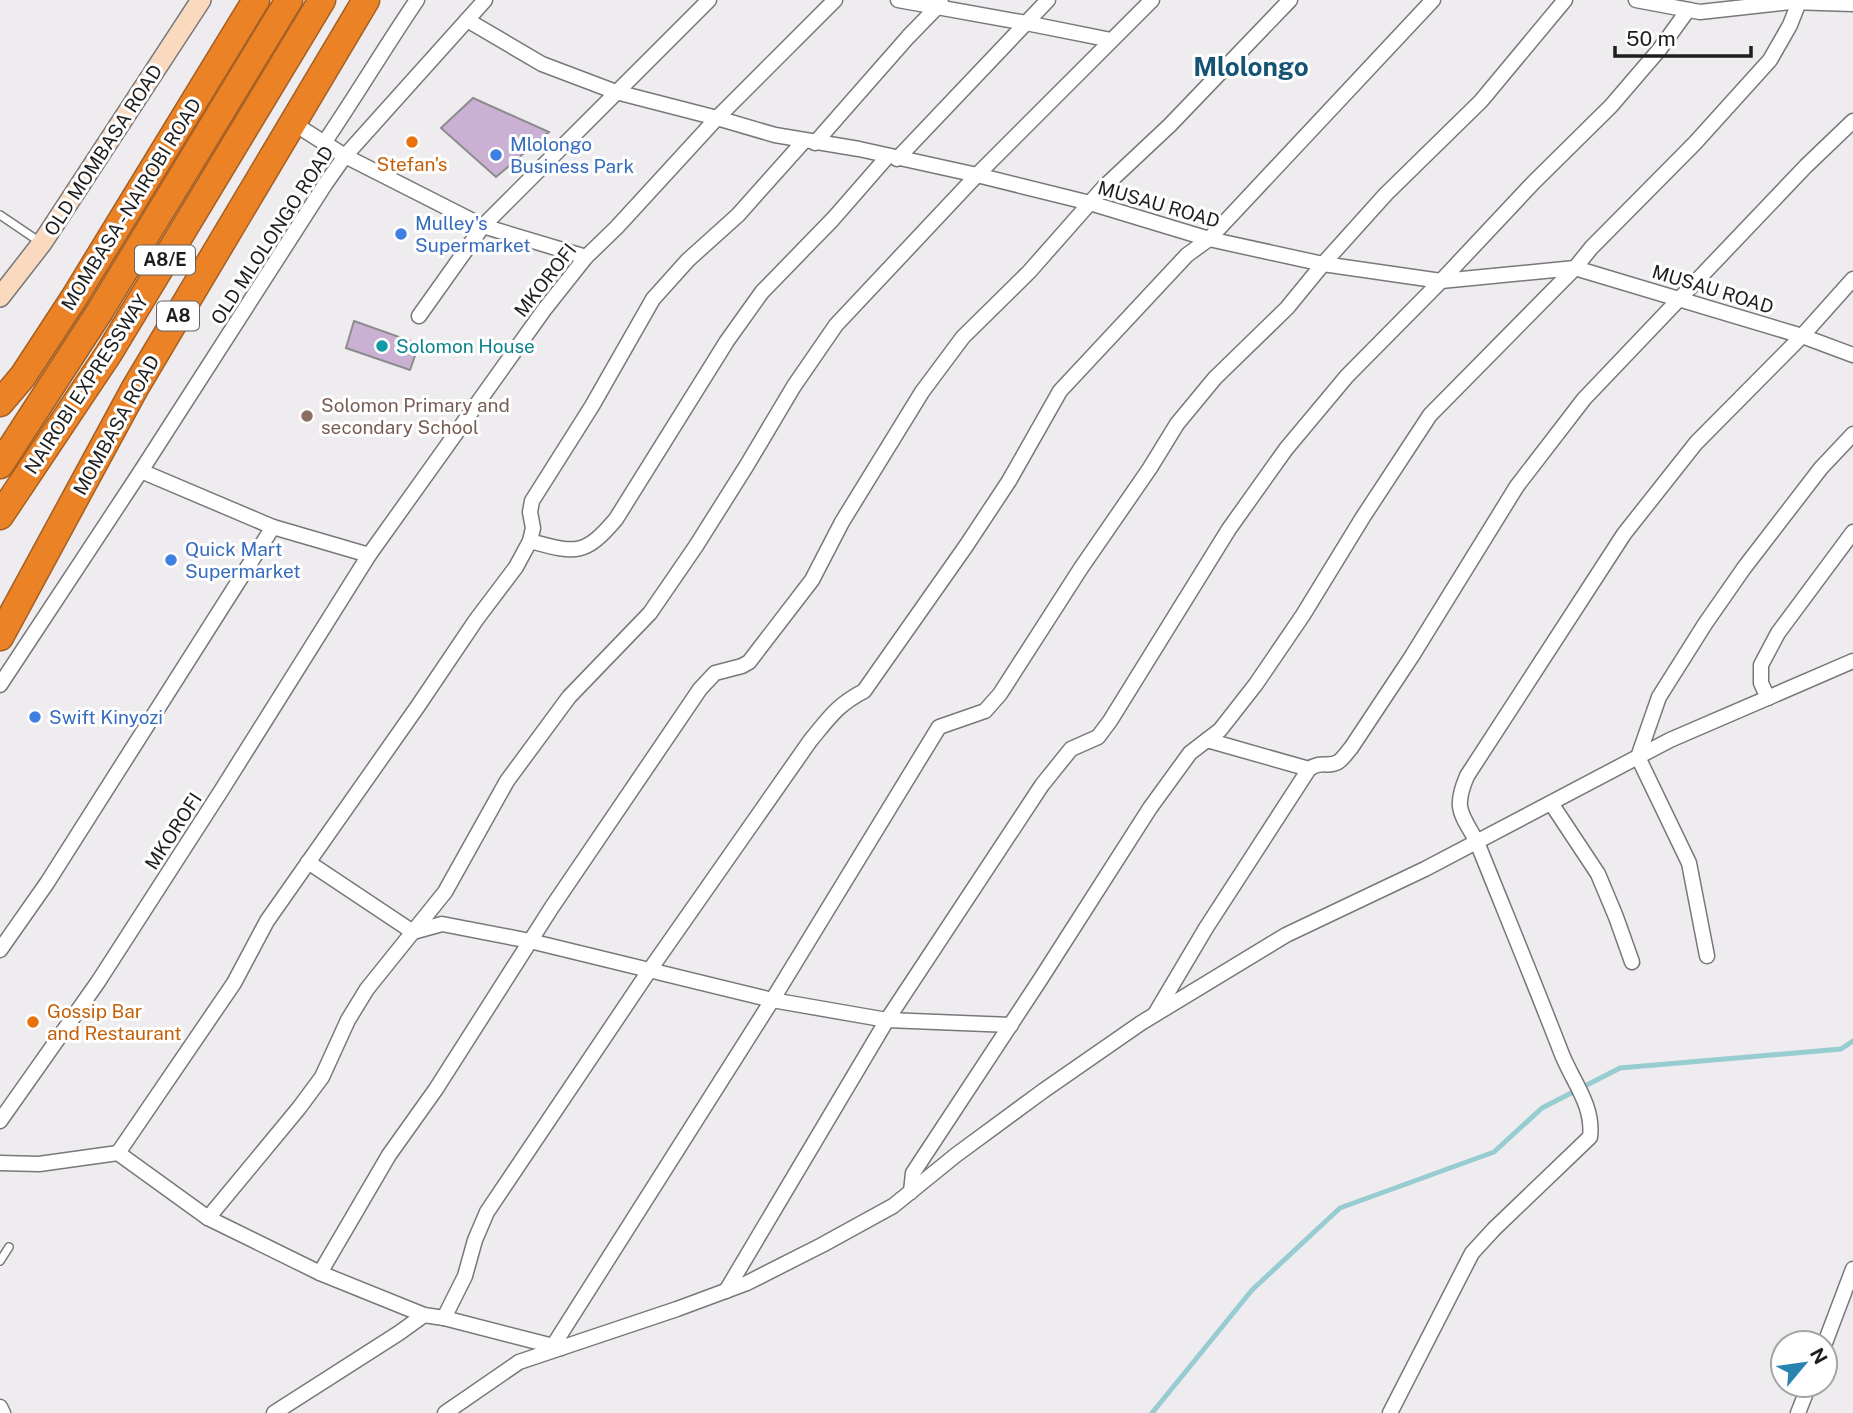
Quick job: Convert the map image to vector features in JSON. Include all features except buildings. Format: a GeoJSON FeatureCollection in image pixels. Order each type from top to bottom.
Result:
{"type":"FeatureCollection","features":[{"type":"Feature","properties":{"kind":"highway","name":"MOMBASA - NAIROBI ROAD"},"geometry":{"type":"LineString","coordinates":[[0,403],[23,376],[74,298],[256,0]]}},
{"type":"Feature","properties":{"kind":"highway","name":"NAIROBI EXPRESSWAY"},"geometry":{"type":"LineString","coordinates":[[0,465],[100,311],[289,0]]}},
{"type":"Feature","properties":{"kind":"highway","name":"NAIROBI EXPRESSWAY"},"geometry":{"type":"LineString","coordinates":[[0,516],[109,352],[322,0]]}},
{"type":"Feature","properties":{"kind":"highway","name":"MOMBASA ROAD"},"geometry":{"type":"LineString","coordinates":[[0,637],[135,388],[366,0]]}},
{"type":"Feature","properties":{"kind":"street","name":"OLD MOMBASA ROAD"},"geometry":{"type":"LineString","coordinates":[[0,297],[41,243],[201,0]]}},
{"type":"Feature","properties":{"kind":"street"},"geometry":{"type":"LineString","coordinates":[[324,142],[416,0]]}},
{"type":"Feature","properties":{"kind":"street","name":"OLD MLOLONGO ROAD"},"geometry":{"type":"LineString","coordinates":[[0,685],[345,156],[485,0]]}},
{"type":"Feature","properties":{"kind":"street"},"geometry":{"type":"LineString","coordinates":[[419,316],[483,226],[709,0]]}},
{"type":"Feature","properties":{"kind":"street","name":"MKOROFI"},"geometry":{"type":"LineString","coordinates":[[0,1121],[106,971],[369,555],[544,310],[586,257],[835,0]]}},
{"type":"Feature","properties":{"kind":"street"},"geometry":{"type":"LineString","coordinates":[[898,0],[941,3],[1111,40]]}},
{"type":"Feature","properties":{"kind":"street"},"geometry":{"type":"LineString","coordinates":[[530,541],[566,551],[584,549],[601,536],[616,519],[727,341],[762,292],[1048,0]]}},
{"type":"Feature","properties":{"kind":"street"},"geometry":{"type":"LineString","coordinates":[[208,1218],[322,1077],[348,1020],[367,989],[445,892],[507,781],[569,697],[650,613],[696,546],[794,386],[836,325],[977,175],[1152,0]]}},
{"type":"Feature","properties":{"kind":"street"},"geometry":{"type":"LineString","coordinates":[[320,1273],[389,1155],[436,1089],[530,941],[700,689],[715,673],[749,662],[812,580],[842,522],[922,392],[963,337],[1029,272],[1104,187],[1171,125],[1290,0]]}},
{"type":"Feature","properties":{"kind":"street"},"geometry":{"type":"LineString","coordinates":[[444,1318],[466,1276],[475,1240],[487,1212],[649,971],[810,741],[835,710],[864,691],[872,680],[1009,481],[1060,391],[1187,255],[1209,239],[1433,0]]}},
{"type":"Feature","properties":{"kind":"street"},"geometry":{"type":"LineString","coordinates":[[557,1347],[939,727],[985,711],[1000,694],[1080,568],[1150,468],[1177,424],[1215,378],[1287,308],[1322,264],[1386,194],[1481,102],[1565,0]]}},
{"type":"Feature","properties":{"kind":"street"},"geometry":{"type":"LineString","coordinates":[[1636,0],[1700,12],[1745,4],[1853,4]]}},
{"type":"Feature","properties":{"kind":"street"},"geometry":{"type":"LineString","coordinates":[[911,1192],[914,1173],[1150,808],[1190,753],[1220,730],[1256,684],[1430,415],[1695,143],[1770,60],[1790,25],[1799,2]]}},
{"type":"Feature","properties":{"kind":"street"},"geometry":{"type":"LineString","coordinates":[[118,1153],[234,983],[267,921],[476,620],[516,567],[530,541],[533,528],[530,512],[532,501],[592,406],[653,299],[688,260],[738,215],[941,3]]}},
{"type":"Feature","properties":{"kind":"street"},"geometry":{"type":"LineString","coordinates":[[726,1291],[887,1020],[1042,785],[1071,749],[1098,737],[1110,721],[1229,529],[1286,449],[1347,376],[1611,106],[1659,50],[1688,10]]}},
{"type":"Feature","properties":{"kind":"street","name":"MUSAU ROAD"},"geometry":{"type":"LineString","coordinates":[[467,20],[542,64],[616,92],[775,135],[859,149],[977,175],[1090,203],[1209,239],[1322,264],[1441,281],[1575,268],[1802,336],[1853,355]]}},
{"type":"Feature","properties":{"kind":"street"},"geometry":{"type":"LineString","coordinates":[[1155,1015],[1206,928],[1309,769],[1317,763],[1331,764],[1340,761],[1351,748],[1412,656],[1517,486],[1584,399],[1806,166],[1853,121]]}},
{"type":"Feature","properties":{"kind":"street"},"geometry":{"type":"LineString","coordinates":[[293,123],[345,156],[483,226],[586,257]]}},
{"type":"Feature","properties":{"kind":"street"},"geometry":{"type":"LineString","coordinates":[[1390,1413],[1472,1253],[1493,1229],[1590,1137],[1591,1123],[1586,1103],[1562,1056],[1477,842],[1461,813],[1459,795],[1467,776],[1623,534],[1696,443],[1802,336],[1853,279]]}},
{"type":"Feature","properties":{"kind":"street"},"geometry":{"type":"LineString","coordinates":[[1707,956],[1689,863],[1639,757],[1659,697],[1705,624],[1744,568],[1821,468],[1853,434]]}},
{"type":"Feature","properties":{"kind":"street"},"geometry":{"type":"LineString","coordinates":[[141,471],[273,527],[369,555]]}},
{"type":"Feature","properties":{"kind":"street"},"geometry":{"type":"LineString","coordinates":[[0,950],[47,883],[273,527]]}},
{"type":"Feature","properties":{"kind":"street"},"geometry":{"type":"LineString","coordinates":[[1768,698],[1761,683],[1761,665],[1777,633],[1853,532]]}},
{"type":"Feature","properties":{"kind":"street"},"geometry":{"type":"LineString","coordinates":[[446,1413],[519,1362],[747,1283],[822,1245],[893,1206],[956,1155],[1043,1091],[1155,1015],[1286,936],[1425,869],[1670,740],[1853,661]]}},
{"type":"Feature","properties":{"kind":"street"},"geometry":{"type":"LineString","coordinates":[[1207,740],[1309,769]]}},
{"type":"Feature","properties":{"kind":"street"},"geometry":{"type":"LineString","coordinates":[[1551,803],[1598,874],[1632,962]]}},
{"type":"Feature","properties":{"kind":"street"},"geometry":{"type":"LineString","coordinates":[[308,862],[413,932],[442,924],[530,941],[772,1000],[887,1020],[1011,1025]]}},
{"type":"Feature","properties":{"kind":"street"},"geometry":{"type":"LineString","coordinates":[[0,1163],[39,1164],[118,1153],[208,1218],[320,1273],[424,1315],[557,1347]]}},
{"type":"Feature","properties":{"kind":"street"},"geometry":{"type":"LineString","coordinates":[[1830,1329],[1853,1269]]}},
{"type":"Feature","properties":{"kind":"street"},"geometry":{"type":"LineString","coordinates":[[274,1413],[399,1334],[424,1315]]}},
{"type":"Feature","properties":{"kind":"street"},"geometry":{"type":"LineString","coordinates":[[0,1407],[3,1413]]}},
{"type":"Feature","properties":{"kind":"lane"},"geometry":{"type":"LineString","coordinates":[[0,215],[41,243]]}},
{"type":"Feature","properties":{"kind":"lane"},"geometry":{"type":"LineString","coordinates":[[0,1261],[9,1247]]}},
{"type":"Feature","properties":{"kind":"waterway"},"geometry":{"type":"LineString","coordinates":[[1152,1413],[1252,1290],[1340,1208],[1494,1152],[1542,1108],[1620,1068],[1841,1049],[1853,1041]]}},
{"type":"Feature","properties":{"kind":"place","name":"Stefan's"},"geometry":{"type":"Point","coordinates":[412,142]}},
{"type":"Feature","properties":{"kind":"place","name":"Mlolongo Business Park"},"geometry":{"type":"Point","coordinates":[496,155]}},
{"type":"Feature","properties":{"kind":"place","name":"Mulley's Supermarket"},"geometry":{"type":"Point","coordinates":[401,234]}},
{"type":"Feature","properties":{"kind":"place","name":"Solomon House"},"geometry":{"type":"Point","coordinates":[382,346]}},
{"type":"Feature","properties":{"kind":"place","name":"Solomon Primary and secondary School"},"geometry":{"type":"Point","coordinates":[307,416]}},
{"type":"Feature","properties":{"kind":"place","name":"Quick Mart Supermarket"},"geometry":{"type":"Point","coordinates":[171,560]}},
{"type":"Feature","properties":{"kind":"place","name":"Swift Kinyozi"},"geometry":{"type":"Point","coordinates":[35,717]}},
{"type":"Feature","properties":{"kind":"place","name":"Gossip Bar and Restaurant"},"geometry":{"type":"Point","coordinates":[33,1022]}},
{"type":"Feature","properties":{"kind":"district","name":"Mlolongo"},"geometry":{"type":"Point","coordinates":[1251,67]}}]}
